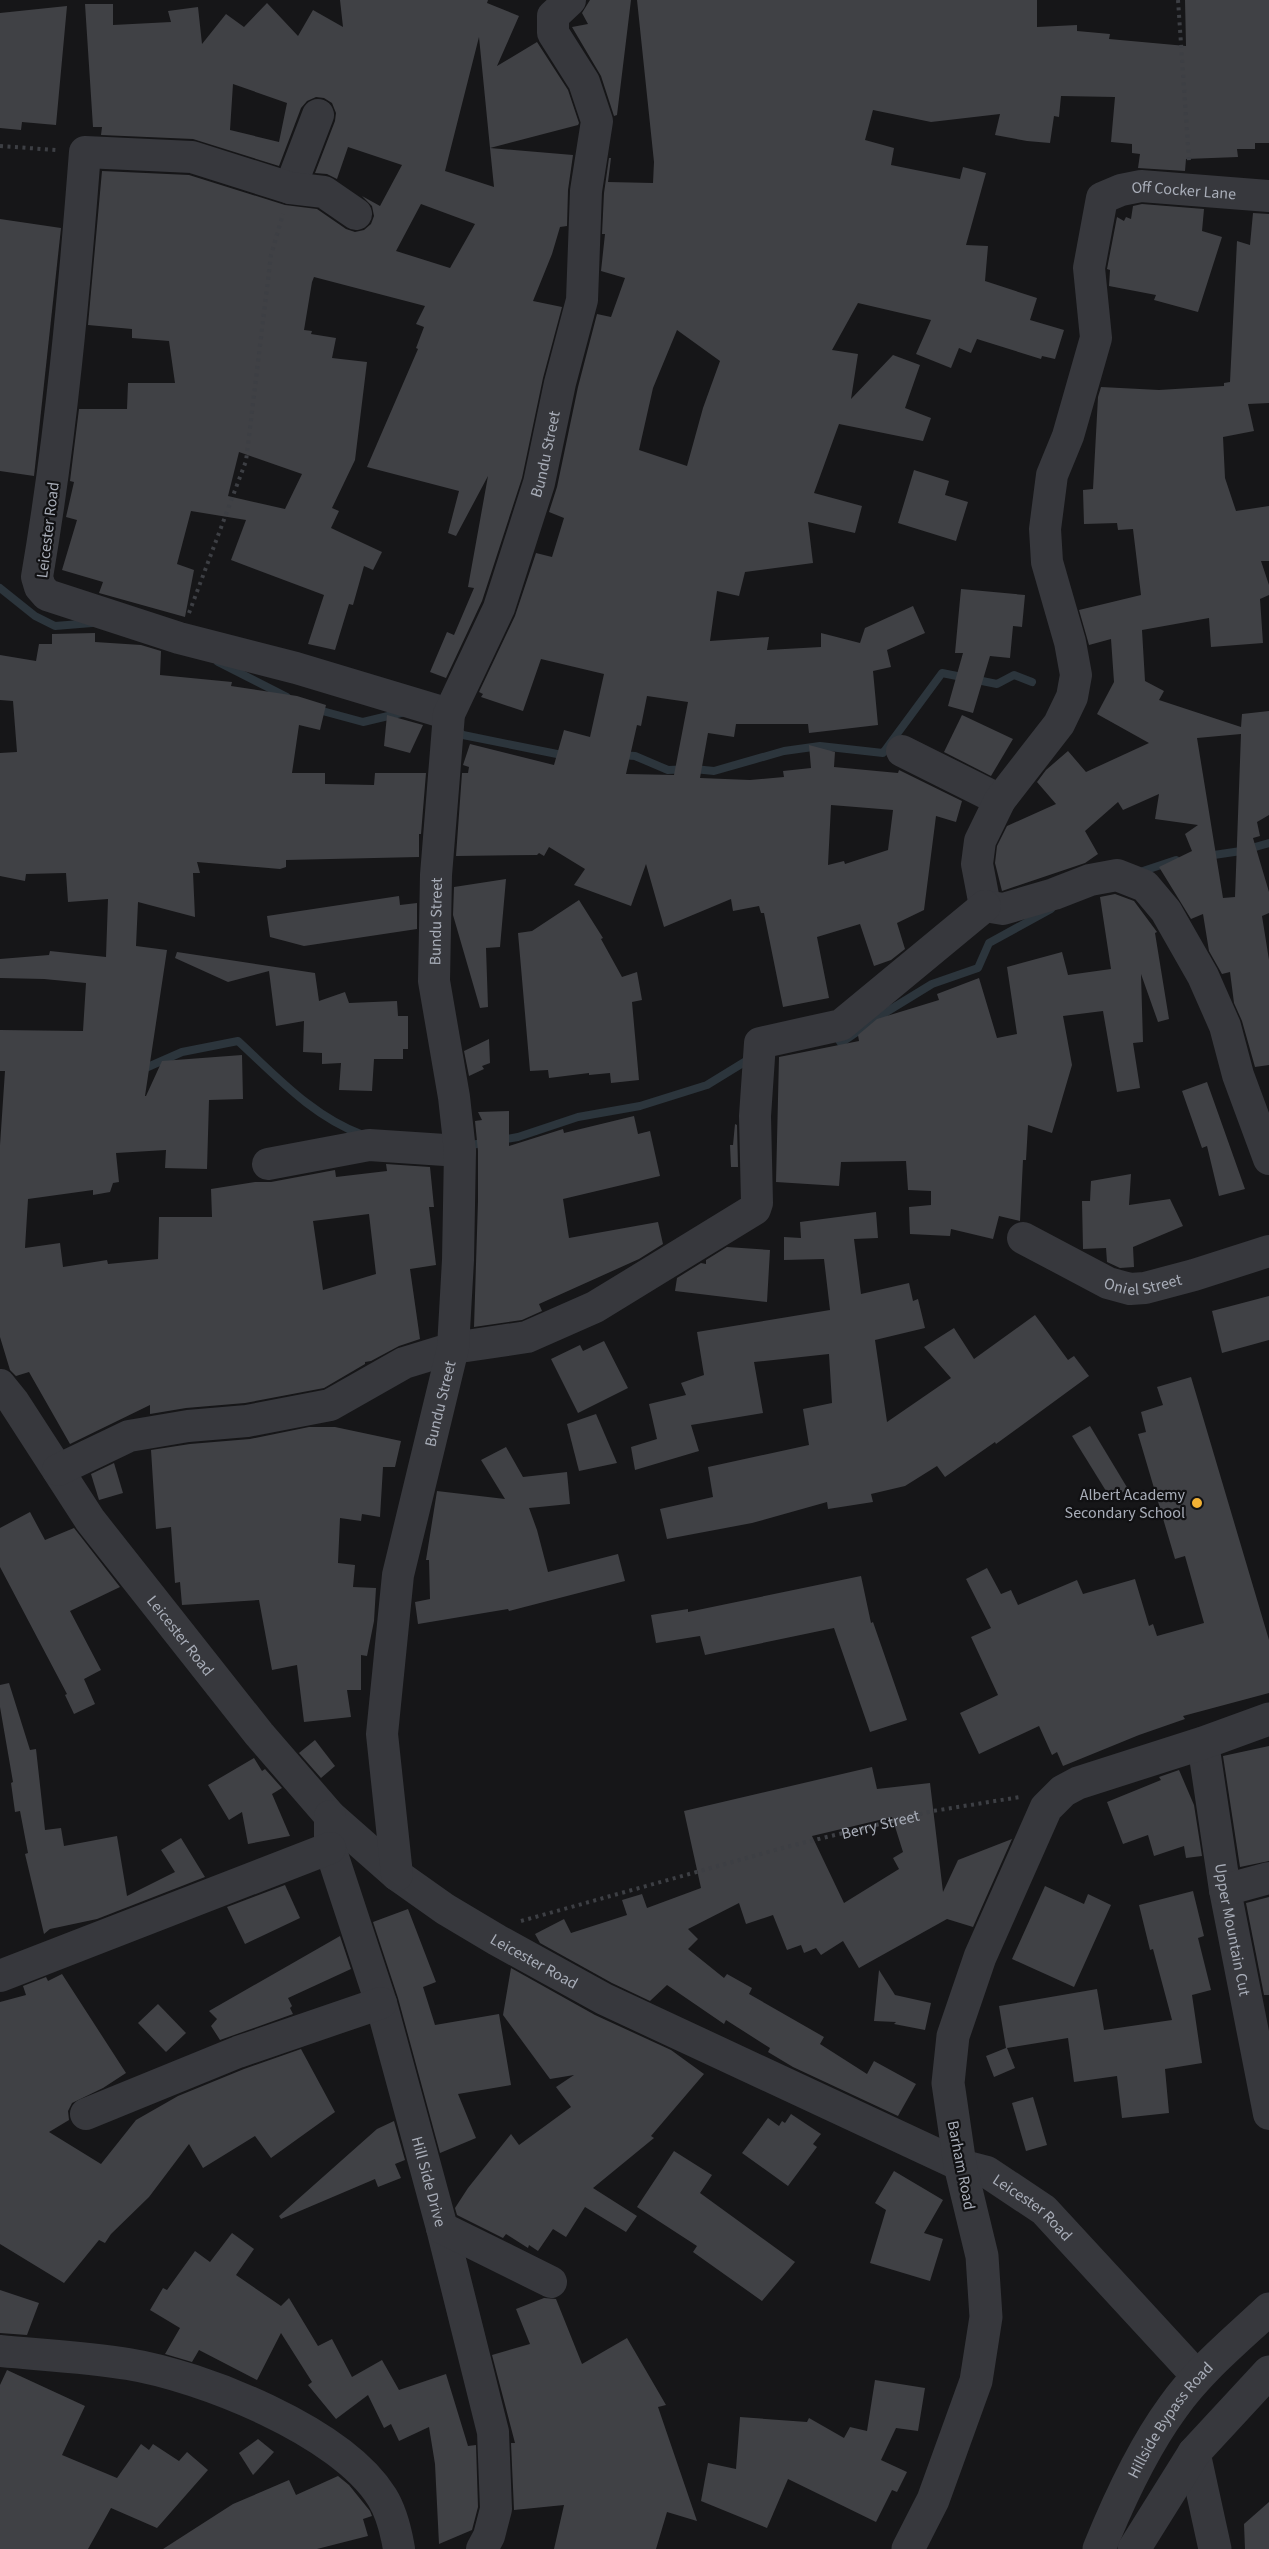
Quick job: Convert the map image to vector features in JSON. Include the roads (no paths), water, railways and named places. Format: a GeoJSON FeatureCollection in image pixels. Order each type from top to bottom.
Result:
{"type":"FeatureCollection","features":[{"type":"Feature","properties":{"kind":"street","name":"Bundu Street"},"geometry":{"type":"LineString","coordinates":[[397,1875],[382,1734],[398,1575],[453,1348],[458,1260],[460,1151],[454,1097],[434,981],[436,875],[449,714],[499,608],[539,483],[560,383],[582,300],[586,191],[597,121],[584,82],[553,33],[553,16],[570,0]]}},
{"type":"Feature","properties":{"kind":"street"},"geometry":{"type":"LineString","coordinates":[[318,115],[290,188],[324,192],[356,214]]}},
{"type":"Feature","properties":{"kind":"street","name":"Leicester Road"},"geometry":{"type":"LineString","coordinates":[[290,188],[192,157],[85,152],[66,372],[53,479],[37,578],[40,587],[47,595],[179,638],[296,668],[449,714]]}},
{"type":"Feature","properties":{"kind":"street","name":"Off Cocker Lane"},"geometry":{"type":"LineString","coordinates":[[1000,801],[1059,724],[1071,697],[1076,675],[1070,642],[1047,562],[1045,529],[1052,476],[1068,436],[1096,338],[1089,268],[1102,198],[1120,190],[1141,186],[1269,196]]}},
{"type":"Feature","properties":{"kind":"street"},"geometry":{"type":"LineString","coordinates":[[902,751],[1000,801],[980,841],[977,864],[985,906]]}},
{"type":"Feature","properties":{"kind":"street"},"geometry":{"type":"LineString","coordinates":[[58,1470],[129,1436],[188,1426],[247,1421],[330,1405],[404,1363],[453,1348],[527,1337],[595,1307],[755,1209],[758,1203],[755,1116],[760,1043],[840,1025],[985,906],[1003,909],[1054,894],[1090,880],[1117,875],[1145,886],[1166,911],[1203,975],[1225,1026],[1238,1075],[1269,1159]]}},
{"type":"Feature","properties":{"kind":"street"},"geometry":{"type":"LineString","coordinates":[[268,1164],[369,1145],[460,1151]]}},
{"type":"Feature","properties":{"kind":"street","name":"Oniel Street"},"geometry":{"type":"LineString","coordinates":[[1023,1238],[1108,1283],[1130,1289],[1145,1288],[1194,1275],[1269,1251]]}},
{"type":"Feature","properties":{"kind":"street","name":"Leicester Road"},"geometry":{"type":"LineString","coordinates":[[0,1385],[105,1539],[258,1734],[330,1816],[397,1875],[446,1909],[497,1940],[604,1999],[960,2165],[987,2172],[1044,2210],[1198,2377]]}},
{"type":"Feature","properties":{"kind":"street"},"geometry":{"type":"LineString","coordinates":[[1203,1743],[1269,1719]]}},
{"type":"Feature","properties":{"kind":"street","name":"Barham Road"},"geometry":{"type":"LineString","coordinates":[[908,2549],[933,2500],[976,2381],[986,2317],[982,2256],[960,2165],[948,2083],[953,2036],[980,1957],[1046,1808],[1063,1791],[1078,1783],[1203,1743]]}},
{"type":"Feature","properties":{"kind":"street","name":"Upper Mountain Cut"},"geometry":{"type":"LineString","coordinates":[[1203,1743],[1225,1890],[1269,2114]]}},
{"type":"Feature","properties":{"kind":"street","name":"Hill Side Drive"},"geometry":{"type":"LineString","coordinates":[[330,1816],[330,1848],[381,2003],[442,2228],[492,2432],[496,2509],[489,2536],[482,2549]]}},
{"type":"Feature","properties":{"kind":"street"},"geometry":{"type":"LineString","coordinates":[[0,1976],[330,1848]]}},
{"type":"Feature","properties":{"kind":"street"},"geometry":{"type":"LineString","coordinates":[[1225,1890],[1269,1878]]}},
{"type":"Feature","properties":{"kind":"street"},"geometry":{"type":"LineString","coordinates":[[86,2114],[238,2052],[381,2003]]}},
{"type":"Feature","properties":{"kind":"street"},"geometry":{"type":"LineString","coordinates":[[442,2228],[551,2282]]}},
{"type":"Feature","properties":{"kind":"street","name":"Hillside Bypass Road"},"geometry":{"type":"LineString","coordinates":[[1099,2549],[1156,2433],[1173,2406],[1198,2377],[1269,2309]]}},
{"type":"Feature","properties":{"kind":"street"},"geometry":{"type":"LineString","coordinates":[[0,2351],[128,2364],[194,2380],[275,2413],[331,2448],[364,2475],[382,2497],[396,2529],[399,2549]]}},
{"type":"Feature","properties":{"kind":"street"},"geometry":{"type":"LineString","coordinates":[[1134,2549],[1194,2453],[1269,2372]]}},
{"type":"Feature","properties":{"kind":"street"},"geometry":{"type":"LineString","coordinates":[[1194,2453],[1215,2549]]}},
{"type":"Feature","properties":{"kind":"waterway"},"geometry":{"type":"LineString","coordinates":[[0,588],[35,616],[55,626],[92,623]]}},
{"type":"Feature","properties":{"kind":"waterway"},"geometry":{"type":"LineString","coordinates":[[218,662],[287,697]]}},
{"type":"Feature","properties":{"kind":"waterway"},"geometry":{"type":"LineString","coordinates":[[621,755],[635,756],[668,770],[714,771],[784,751],[820,746],[883,753],[942,673],[997,684],[1014,675],[1032,682]]}},
{"type":"Feature","properties":{"kind":"waterway"},"geometry":{"type":"LineString","coordinates":[[315,709],[363,722],[405,712]]}},
{"type":"Feature","properties":{"kind":"waterway"},"geometry":{"type":"LineString","coordinates":[[455,729],[463,735],[567,756]]}},
{"type":"Feature","properties":{"kind":"waterway"},"geometry":{"type":"LineString","coordinates":[[1207,856],[1241,851],[1269,843]]}},
{"type":"Feature","properties":{"kind":"waterway"},"geometry":{"type":"LineString","coordinates":[[1137,873],[1176,860]]}},
{"type":"Feature","properties":{"kind":"waterway"},"geometry":{"type":"LineString","coordinates":[[835,1034],[841,1043],[932,984],[978,968],[989,943],[1051,909]]}},
{"type":"Feature","properties":{"kind":"waterway"},"geometry":{"type":"LineString","coordinates":[[141,1070],[182,1052],[238,1041],[311,1107],[363,1135]]}},
{"type":"Feature","properties":{"kind":"waterway"},"geometry":{"type":"LineString","coordinates":[[465,1146],[518,1137],[578,1117],[640,1106],[707,1085],[751,1058]]}},
{"type":"Feature","properties":{"kind":"place","name":"Albert Academy Secondary School"},"geometry":{"type":"Point","coordinates":[1197,1503]}}]}
